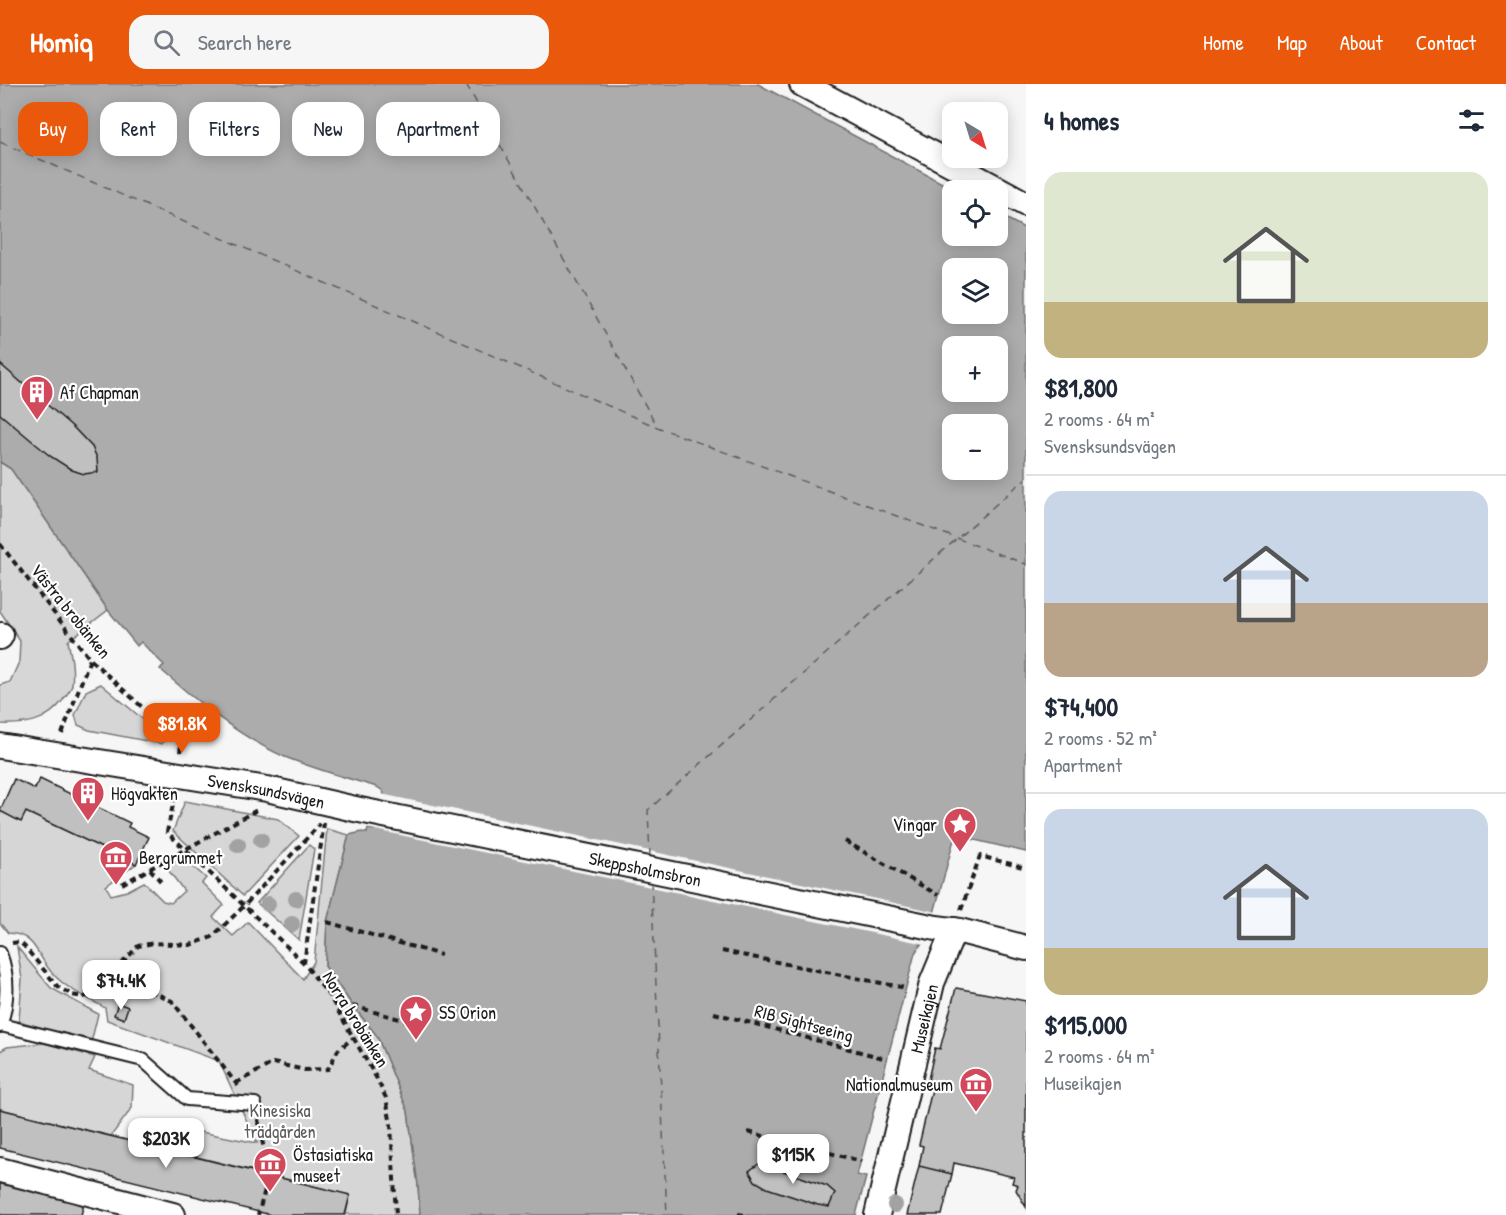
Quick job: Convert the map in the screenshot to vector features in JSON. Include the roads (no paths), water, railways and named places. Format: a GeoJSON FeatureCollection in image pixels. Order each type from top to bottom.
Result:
{"type":"FeatureCollection","features":[{"type":"Feature","properties":{"kind":"street"},"geometry":{"type":"LineString","coordinates":[[802,84],[1026,204]]}},
{"type":"Feature","properties":{"kind":"street","name":"Svensksundsvägen"},"geometry":{"type":"LineString","coordinates":[[0,746],[267,789],[355,808]]}},
{"type":"Feature","properties":{"kind":"street","name":"Skeppsholmsbron"},"geometry":{"type":"LineString","coordinates":[[355,808],[950,925],[1026,948]]}},
{"type":"Feature","properties":{"kind":"street","name":"Museikajen"},"geometry":{"type":"LineString","coordinates":[[878,1215],[932,983],[950,925]]}},
{"type":"Feature","properties":{"kind":"street"},"geometry":{"type":"LineString","coordinates":[[0,1170],[173,1215]]}},
{"type":"Feature","properties":{"kind":"lane"},"geometry":{"type":"LineString","coordinates":[[0,953],[5,967],[7,995],[0,1026],[143,1060],[187,1099],[255,1104]]}},
{"type":"Feature","properties":{"kind":"place","name":"Af Chapman"},"geometry":{"type":"Point","coordinates":[37,421]}},
{"type":"Feature","properties":{"kind":"place","name":"Högvakten"},"geometry":{"type":"Point","coordinates":[88,822]}},
{"type":"Feature","properties":{"kind":"place","name":"Vingar"},"geometry":{"type":"Point","coordinates":[960,853]}},
{"type":"Feature","properties":{"kind":"place","name":"Bergrummet"},"geometry":{"type":"Point","coordinates":[116,886]}},
{"type":"Feature","properties":{"kind":"place","name":"SS Orion"},"geometry":{"type":"Point","coordinates":[416,1041]}},
{"type":"Feature","properties":{"kind":"place","name":"Nationalmuseum"},"geometry":{"type":"Point","coordinates":[976,1113]}},
{"type":"Feature","properties":{"kind":"place","name":"Östasiatiska museet"},"geometry":{"type":"Point","coordinates":[270,1193]}},
{"type":"Feature","properties":{"kind":"park label","name":"Kinesiska trädgården"},"geometry":{"type":"Point","coordinates":[280,1120]}}]}
